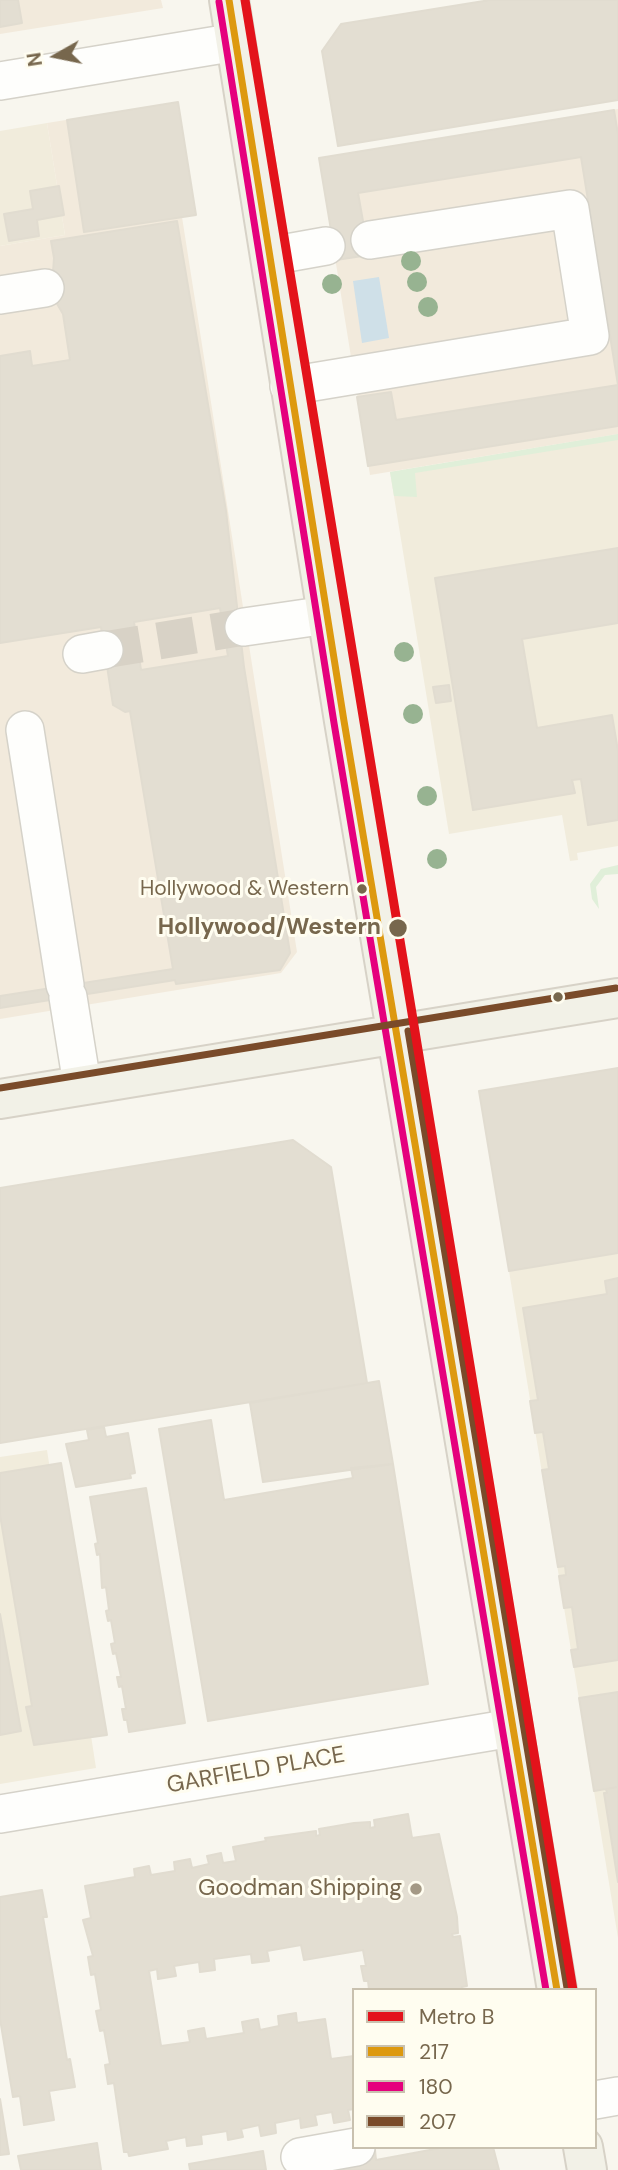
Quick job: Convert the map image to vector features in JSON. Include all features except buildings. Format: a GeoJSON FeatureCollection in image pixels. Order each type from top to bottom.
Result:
{"type":"FeatureCollection","features":[{"type":"Feature","properties":{"kind":"main road"},"geometry":{"type":"LineString","coordinates":[[229,0],[289,386],[557,1988]]}},
{"type":"Feature","properties":{"kind":"main road"},"geometry":{"type":"LineString","coordinates":[[0,1098],[618,998]]}},
{"type":"Feature","properties":{"kind":"main road"},"geometry":{"type":"LineString","coordinates":[[583,2149],[587,2170]]}},
{"type":"Feature","properties":{"kind":"street"},"geometry":{"type":"LineString","coordinates":[[0,81],[236,42]]}},
{"type":"Feature","properties":{"kind":"street"},"geometry":{"type":"LineString","coordinates":[[289,386],[590,336],[570,209],[370,240]]}},
{"type":"Feature","properties":{"kind":"street"},"geometry":{"type":"LineString","coordinates":[[270,256],[326,246]]}},
{"type":"Feature","properties":{"kind":"street"},"geometry":{"type":"LineString","coordinates":[[0,295],[45,288]]}},
{"type":"Feature","properties":{"kind":"street"},"geometry":{"type":"LineString","coordinates":[[244,627],[327,615]]}},
{"type":"Feature","properties":{"kind":"street"},"geometry":{"type":"LineString","coordinates":[[26,730],[82,1084]]}},
{"type":"Feature","properties":{"kind":"street","name":"GARFIELD PLACE"},"geometry":{"type":"LineString","coordinates":[[0,1814],[512,1728]]}},
{"type":"Feature","properties":{"kind":"street"},"geometry":{"type":"LineString","coordinates":[[597,2100],[618,2096]]}},
{"type":"Feature","properties":{"kind":"street"},"geometry":{"type":"LineString","coordinates":[[300,2157],[352,2148]]}},
{"type":"Feature","properties":{"kind":"shaded area"},"geometry":{"type":"Polygon","coordinates":[[[0,0],[161,0],[163,8],[0,34],[0,0]]]}},
{"type":"Feature","properties":{"kind":"shaded area"},"geometry":{"type":"Polygon","coordinates":[[[178,102],[196,215],[182,217],[297,952],[281,973],[0,1019],[0,246],[65,235],[47,123],[178,102]]]}},
{"type":"Feature","properties":{"kind":"shaded area"},"geometry":{"type":"Polygon","coordinates":[[[618,109],[618,434],[370,475],[319,158],[618,109]]]}},
{"type":"Feature","properties":{"kind":"shaded area"},"geometry":{"type":"Polygon","coordinates":[[[47,123],[65,235],[0,246],[0,131],[47,123]]]}},
{"type":"Feature","properties":{"kind":"shaded area"},"geometry":{"type":"Polygon","coordinates":[[[379,277],[389,338],[362,343],[353,281],[379,277]]]}},
{"type":"Feature","properties":{"kind":"shaded area"},"geometry":{"type":"Polygon","coordinates":[[[618,434],[618,846],[577,853],[578,860],[570,861],[562,815],[449,834],[390,472],[618,434]]]}},
{"type":"Feature","properties":{"kind":"shaded area"},"geometry":{"type":"Polygon","coordinates":[[[618,1253],[618,1938],[509,1271],[618,1253]]]}},
{"type":"Feature","properties":{"kind":"shaded area"},"geometry":{"type":"Polygon","coordinates":[[[47,1450],[96,1768],[0,1784],[0,1457],[47,1450]]]}},
{"type":"Feature","properties":{"kind":"green space"},"geometry":{"type":"Polygon","coordinates":[[[618,434],[618,440],[415,473],[417,497],[394,496],[390,472],[618,434]]]}},
{"type":"Feature","properties":{"kind":"green space"},"geometry":{"type":"Polygon","coordinates":[[[618,865],[618,874],[605,875],[596,887],[599,909],[592,899],[590,884],[601,869],[618,865]]]}},
{"type":"Feature","properties":{"kind":"tunnel"},"geometry":{"type":"LineString","coordinates":[[104,650],[244,627]]}},
{"type":"Feature","properties":{"kind":"metro line","name":"B"},"geometry":{"type":"LineString","coordinates":[[245,0],[573,1988]]}},
{"type":"Feature","properties":{"kind":"transit line","name":"217"},"geometry":{"type":"LineString","coordinates":[[229,0],[344,721],[557,1988]]}},
{"type":"Feature","properties":{"kind":"transit line","name":"180"},"geometry":{"type":"LineString","coordinates":[[219,2],[334,723],[546,1988]]}},
{"type":"Feature","properties":{"kind":"transit line","name":"207"},"geometry":{"type":"LineString","coordinates":[[0,1088],[616,988]]}},
{"type":"Feature","properties":{"kind":"transit line","name":"207"},"geometry":{"type":"LineString","coordinates":[[408,1031],[567,1988]]}},
{"type":"Feature","properties":{"kind":"place","name":"Hollywood & Western"},"geometry":{"type":"Point","coordinates":[362,889]}},
{"type":"Feature","properties":{"kind":"place","name":"Hollywood/Western"},"geometry":{"type":"Point","coordinates":[398,928]}},
{"type":"Feature","properties":{"kind":"place","name":"Goodman Shipping"},"geometry":{"type":"Point","coordinates":[416,1889]}}]}
